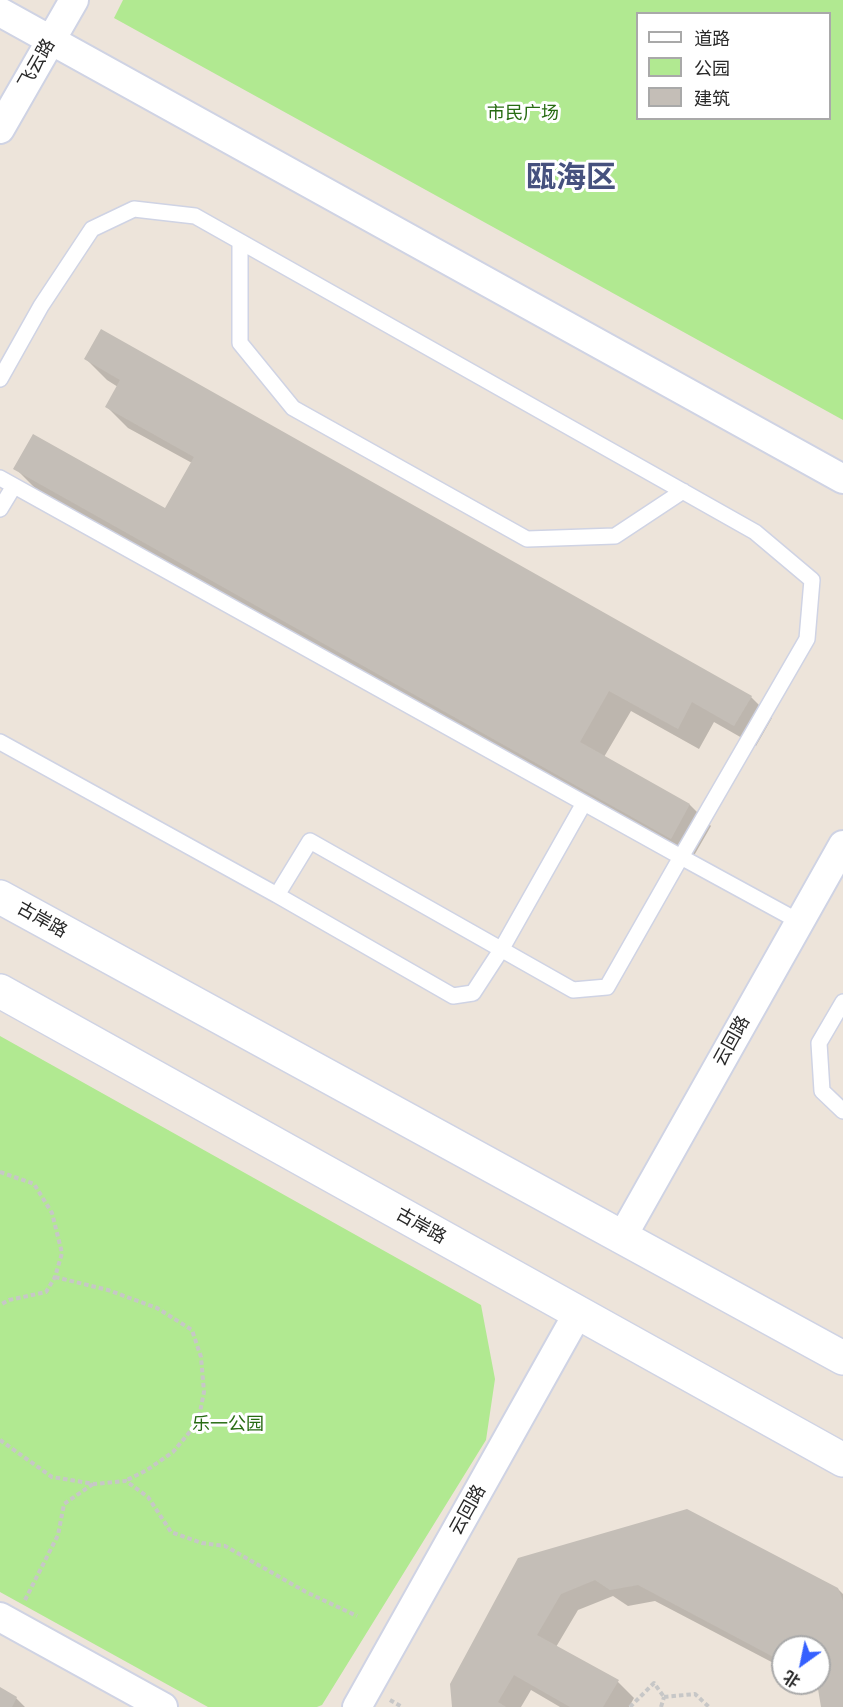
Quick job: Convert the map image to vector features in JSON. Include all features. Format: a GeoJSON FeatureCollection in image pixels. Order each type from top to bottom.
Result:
{"type":"FeatureCollection","features":[{"type":"Feature","properties":{"kind":"street","name":"飞云路"},"geometry":{"type":"LineString","coordinates":[[0,129],[74,0]]}},
{"type":"Feature","properties":{"kind":"street"},"geometry":{"type":"LineString","coordinates":[[0,12],[843,479]]}},
{"type":"Feature","properties":{"kind":"street","name":"云回路"},"geometry":{"type":"LineString","coordinates":[[622,1236],[843,845]]}},
{"type":"Feature","properties":{"kind":"street","name":"古岸路"},"geometry":{"type":"LineString","coordinates":[[0,897],[843,1358]]}},
{"type":"Feature","properties":{"kind":"street","name":"古岸路"},"geometry":{"type":"LineString","coordinates":[[0,991],[843,1460]]}},
{"type":"Feature","properties":{"kind":"street","name":"云回路"},"geometry":{"type":"LineString","coordinates":[[357,1707],[578,1312]]}},
{"type":"Feature","properties":{"kind":"street"},"geometry":{"type":"LineString","coordinates":[[11,1611],[164,1707]]}},
{"type":"Feature","properties":{"kind":"lane"},"geometry":{"type":"LineString","coordinates":[[0,379],[41,306],[92,229],[134,209],[195,216],[755,532],[812,580],[807,639],[607,987],[573,990],[310,841],[277,895]]}},
{"type":"Feature","properties":{"kind":"lane"},"geometry":{"type":"LineString","coordinates":[[240,242],[240,343],[293,408],[303,414],[527,539],[615,536],[683,491]]}},
{"type":"Feature","properties":{"kind":"lane"},"geometry":{"type":"LineString","coordinates":[[0,478],[800,922]]}},
{"type":"Feature","properties":{"kind":"lane"},"geometry":{"type":"LineString","coordinates":[[0,509],[14,486]]}},
{"type":"Feature","properties":{"kind":"lane"},"geometry":{"type":"LineString","coordinates":[[0,742],[277,895],[453,996],[473,993],[501,950],[584,803]]}},
{"type":"Feature","properties":{"kind":"lane"},"geometry":{"type":"LineString","coordinates":[[843,1002],[819,1043],[822,1091],[843,1111]]}},
{"type":"Feature","properties":{"kind":"path"},"geometry":{"type":"LineString","coordinates":[[0,1172],[34,1184],[52,1213],[62,1253],[56,1277],[46,1292],[9,1300],[0,1305]]}},
{"type":"Feature","properties":{"kind":"path"},"geometry":{"type":"LineString","coordinates":[[0,1440],[52,1477],[94,1484],[126,1481],[147,1470],[173,1452],[198,1422],[204,1392],[201,1358],[192,1330],[158,1308],[108,1290],[56,1277]]}},
{"type":"Feature","properties":{"kind":"path"},"geometry":{"type":"LineString","coordinates":[[126,1481],[148,1497],[171,1532],[202,1543],[225,1546],[306,1592],[357,1616]]}},
{"type":"Feature","properties":{"kind":"path"},"geometry":{"type":"LineString","coordinates":[[11,1611],[58,1535],[64,1504],[94,1484]]}},
{"type":"Feature","properties":{"kind":"path"},"geometry":{"type":"LineString","coordinates":[[630,1707],[654,1683],[664,1697]]}},
{"type":"Feature","properties":{"kind":"path"},"geometry":{"type":"LineString","coordinates":[[664,1697],[695,1694],[709,1707]]}},
{"type":"Feature","properties":{"kind":"path"},"geometry":{"type":"LineString","coordinates":[[661,1707],[664,1697]]}},
{"type":"Feature","properties":{"kind":"green space","name":"市民广场"},"geometry":{"type":"Polygon","coordinates":[[[123,0],[843,0],[843,420],[114,18],[123,0]]]}},
{"type":"Feature","properties":{"kind":"green space","name":"乐一公园"},"geometry":{"type":"Polygon","coordinates":[[[0,1036],[481,1305],[495,1379],[486,1440],[322,1705],[317,1707],[208,1707],[0,1592],[0,1036]]]}},
{"type":"Feature","properties":{"kind":"building"},"geometry":{"type":"Polygon","coordinates":[[[101,329],[752,696],[734,726],[692,702],[678,729],[609,691],[580,742],[690,804],[671,839],[13,469],[33,434],[165,508],[194,457],[105,407],[120,380],[84,359],[101,329]]]}},
{"type":"Feature","properties":{"kind":"building"},"geometry":{"type":"Polygon","coordinates":[[[687,1509],[838,1588],[843,1601],[843,1707],[821,1707],[819,1695],[831,1695],[831,1635],[771,1635],[771,1656],[638,1585],[610,1590],[595,1580],[561,1594],[537,1635],[619,1680],[603,1707],[570,1707],[514,1675],[498,1702],[506,1707],[452,1707],[450,1684],[518,1558],[687,1509]]]}},
{"type":"Feature","properties":{"kind":"building"},"geometry":{"type":"Polygon","coordinates":[[[0,1687],[17,1697],[12,1707],[0,1707],[0,1687]]]}},
{"type":"Feature","properties":{"kind":"district","name":"瓯海区"},"geometry":{"type":"Point","coordinates":[571,178]}}]}
